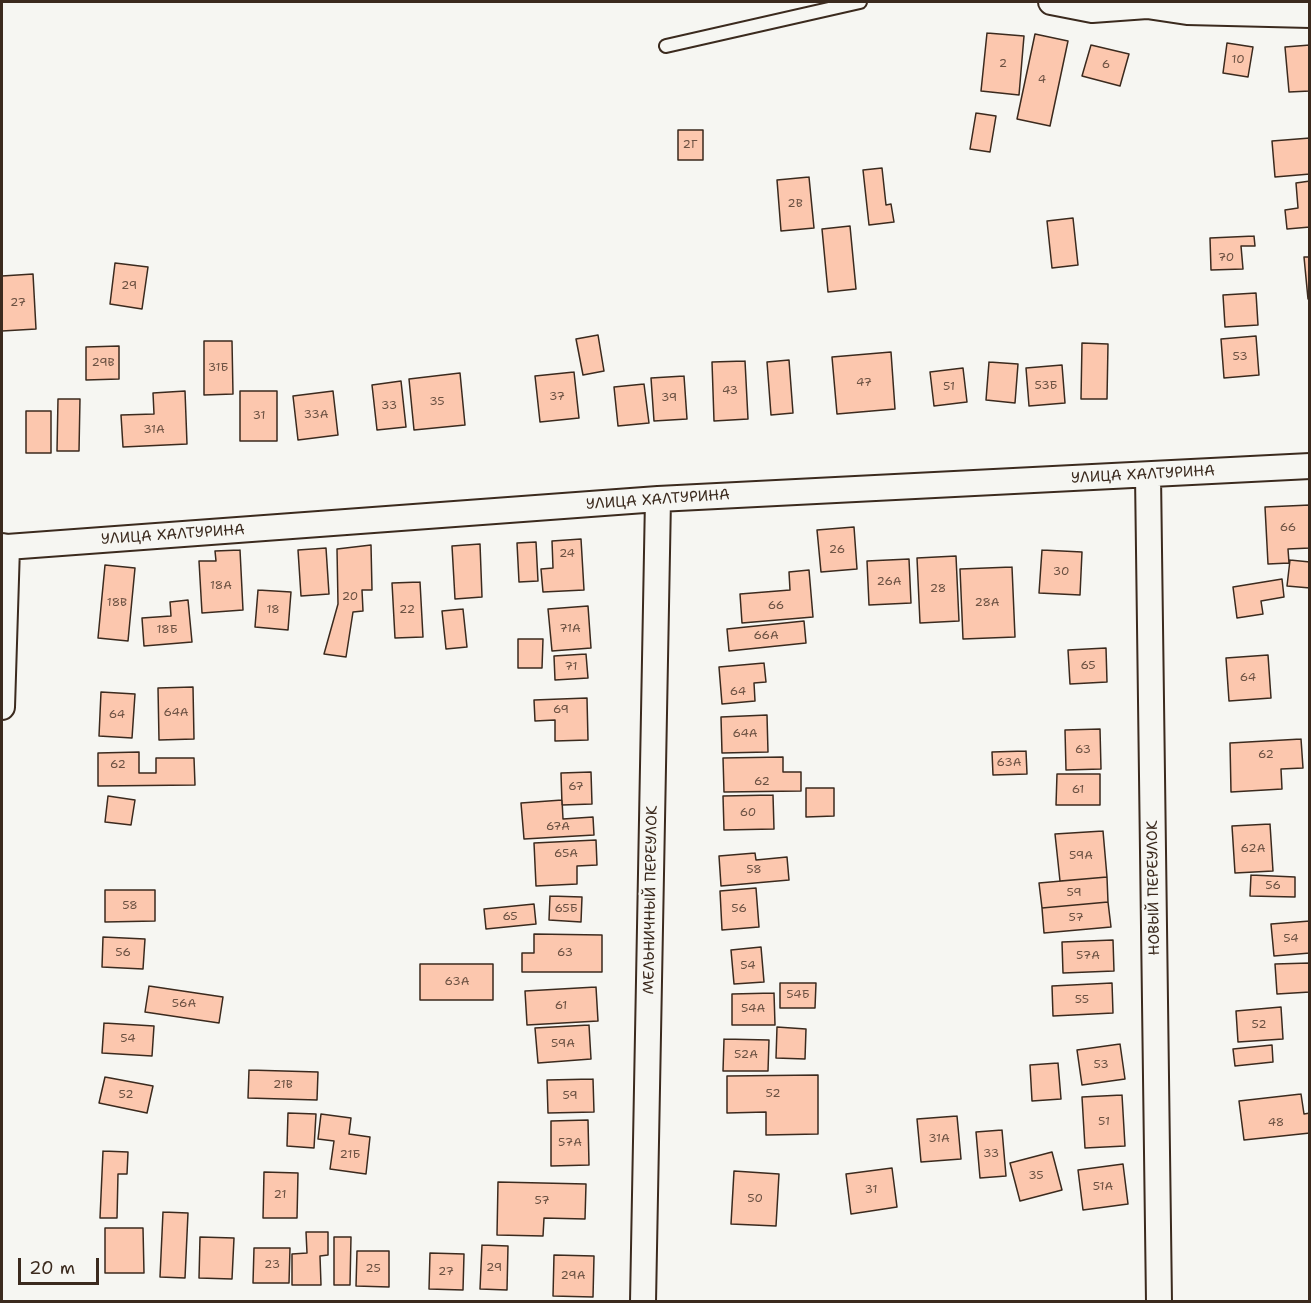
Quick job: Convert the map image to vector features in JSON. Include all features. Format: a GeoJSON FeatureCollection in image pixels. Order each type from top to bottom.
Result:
{"type":"FeatureCollection","features":[{"type":"Feature","properties":{"kind":"street"},"geometry":{"type":"LineString","coordinates":[[1051,2],[1092,10],[1147,6],[1187,12],[1310,15]]}},
{"type":"Feature","properties":{"kind":"street","name":"УЛИЦА ХАЛТУРИНА"},"geometry":{"type":"LineString","coordinates":[[4,547],[658,499],[1310,466]]}},
{"type":"Feature","properties":{"kind":"street","name":"НОВЫЙ ПЕРЕУЛОК"},"geometry":{"type":"LineString","coordinates":[[1148,475],[1159,1302]]}},
{"type":"Feature","properties":{"kind":"street","name":"МЕЛЬНИЧНЫЙ ПЕРЕУЛОК"},"geometry":{"type":"LineString","coordinates":[[643,1302],[658,499]]}},
{"type":"Feature","properties":{"kind":"street"},"geometry":{"type":"LineString","coordinates":[[2,707],[4,547]]}},
{"type":"Feature","properties":{"kind":"lane"},"geometry":{"type":"LineString","coordinates":[[666,45],[860,2]]}},
{"type":"Feature","properties":{"kind":"building"},"geometry":{"type":"Polygon","coordinates":[[[987,33],[1024,36],[1019,95],[981,91],[987,33]]]}},
{"type":"Feature","properties":{"kind":"building"},"geometry":{"type":"Polygon","coordinates":[[[1035,34],[1068,41],[1050,126],[1017,119],[1035,34]]]}},
{"type":"Feature","properties":{"kind":"building"},"geometry":{"type":"Polygon","coordinates":[[[1227,43],[1253,47],[1248,77],[1223,73],[1227,43]]]}},
{"type":"Feature","properties":{"kind":"building"},"geometry":{"type":"Polygon","coordinates":[[[1091,45],[1129,54],[1120,86],[1082,76],[1091,45]]]}},
{"type":"Feature","properties":{"kind":"building"},"geometry":{"type":"Polygon","coordinates":[[[1310,45],[1310,91],[1289,92],[1285,47],[1310,45]]]}},
{"type":"Feature","properties":{"kind":"building"},"geometry":{"type":"Polygon","coordinates":[[[976,113],[996,116],[990,152],[970,149],[976,113]]]}},
{"type":"Feature","properties":{"kind":"building"},"geometry":{"type":"Polygon","coordinates":[[[678,130],[703,130],[703,160],[678,160],[678,130]]]}},
{"type":"Feature","properties":{"kind":"building"},"geometry":{"type":"Polygon","coordinates":[[[1310,138],[1310,174],[1275,177],[1272,141],[1310,138]]]}},
{"type":"Feature","properties":{"kind":"building"},"geometry":{"type":"Polygon","coordinates":[[[882,168],[886,205],[891,204],[894,222],[869,225],[863,170],[882,168]]]}},
{"type":"Feature","properties":{"kind":"building"},"geometry":{"type":"Polygon","coordinates":[[[809,177],[814,228],[781,231],[777,180],[809,177]]]}},
{"type":"Feature","properties":{"kind":"building"},"geometry":{"type":"Polygon","coordinates":[[[1310,181],[1310,227],[1287,229],[1285,210],[1298,208],[1296,183],[1310,181]]]}},
{"type":"Feature","properties":{"kind":"building"},"geometry":{"type":"Polygon","coordinates":[[[1073,218],[1078,265],[1052,268],[1047,221],[1073,218]]]}},
{"type":"Feature","properties":{"kind":"building"},"geometry":{"type":"Polygon","coordinates":[[[850,226],[856,289],[828,292],[822,229],[850,226]]]}},
{"type":"Feature","properties":{"kind":"building"},"geometry":{"type":"Polygon","coordinates":[[[1254,236],[1255,246],[1241,246],[1243,269],[1211,270],[1210,238],[1254,236]]]}},
{"type":"Feature","properties":{"kind":"building"},"geometry":{"type":"Polygon","coordinates":[[[1304,257],[1310,257],[1310,298],[1308,299],[1304,257]]]}},
{"type":"Feature","properties":{"kind":"building"},"geometry":{"type":"Polygon","coordinates":[[[115,263],[148,267],[142,309],[110,304],[115,263]]]}},
{"type":"Feature","properties":{"kind":"building"},"geometry":{"type":"Polygon","coordinates":[[[33,274],[36,329],[2,331],[2,276],[33,274]]]}},
{"type":"Feature","properties":{"kind":"building"},"geometry":{"type":"Polygon","coordinates":[[[1256,293],[1258,325],[1225,327],[1223,295],[1256,293]]]}},
{"type":"Feature","properties":{"kind":"building"},"geometry":{"type":"Polygon","coordinates":[[[598,335],[604,371],[583,375],[576,339],[598,335]]]}},
{"type":"Feature","properties":{"kind":"building"},"geometry":{"type":"Polygon","coordinates":[[[1256,336],[1259,375],[1224,378],[1221,339],[1256,336]]]}},
{"type":"Feature","properties":{"kind":"building"},"geometry":{"type":"Polygon","coordinates":[[[204,341],[232,341],[233,394],[204,395],[204,341]]]}},
{"type":"Feature","properties":{"kind":"building"},"geometry":{"type":"Polygon","coordinates":[[[1082,343],[1108,344],[1107,399],[1081,399],[1082,343]]]}},
{"type":"Feature","properties":{"kind":"building"},"geometry":{"type":"Polygon","coordinates":[[[119,346],[119,379],[86,380],[86,347],[119,346]]]}},
{"type":"Feature","properties":{"kind":"building"},"geometry":{"type":"Polygon","coordinates":[[[891,352],[895,409],[837,414],[832,357],[891,352]]]}},
{"type":"Feature","properties":{"kind":"building"},"geometry":{"type":"Polygon","coordinates":[[[789,360],[793,413],[771,415],[767,362],[789,360]]]}},
{"type":"Feature","properties":{"kind":"building"},"geometry":{"type":"Polygon","coordinates":[[[745,361],[748,419],[714,421],[712,362],[745,361]]]}},
{"type":"Feature","properties":{"kind":"building"},"geometry":{"type":"Polygon","coordinates":[[[989,362],[1018,364],[1015,403],[986,400],[989,362]]]}},
{"type":"Feature","properties":{"kind":"building"},"geometry":{"type":"Polygon","coordinates":[[[1062,365],[1065,403],[1029,406],[1026,368],[1062,365]]]}},
{"type":"Feature","properties":{"kind":"building"},"geometry":{"type":"Polygon","coordinates":[[[963,368],[967,402],[934,406],[930,372],[963,368]]]}},
{"type":"Feature","properties":{"kind":"building"},"geometry":{"type":"Polygon","coordinates":[[[574,372],[579,418],[540,422],[535,376],[574,372]]]}},
{"type":"Feature","properties":{"kind":"building"},"geometry":{"type":"Polygon","coordinates":[[[460,373],[465,425],[414,430],[409,379],[460,373]]]}},
{"type":"Feature","properties":{"kind":"building"},"geometry":{"type":"Polygon","coordinates":[[[684,376],[687,419],[654,421],[651,378],[684,376]]]}},
{"type":"Feature","properties":{"kind":"building"},"geometry":{"type":"Polygon","coordinates":[[[401,381],[406,427],[377,430],[372,385],[401,381]]]}},
{"type":"Feature","properties":{"kind":"building"},"geometry":{"type":"Polygon","coordinates":[[[644,384],[649,423],[618,426],[614,387],[644,384]]]}},
{"type":"Feature","properties":{"kind":"building"},"geometry":{"type":"Polygon","coordinates":[[[185,391],[187,444],[123,447],[121,415],[154,414],[153,393],[185,391]]]}},
{"type":"Feature","properties":{"kind":"building"},"geometry":{"type":"Polygon","coordinates":[[[240,391],[277,391],[277,441],[240,441],[240,391]]]}},
{"type":"Feature","properties":{"kind":"building"},"geometry":{"type":"Polygon","coordinates":[[[333,391],[338,435],[298,440],[293,396],[333,391]]]}},
{"type":"Feature","properties":{"kind":"building"},"geometry":{"type":"Polygon","coordinates":[[[58,399],[80,399],[79,451],[57,451],[58,399]]]}},
{"type":"Feature","properties":{"kind":"building"},"geometry":{"type":"Polygon","coordinates":[[[26,411],[51,411],[51,453],[26,453],[26,411]]]}},
{"type":"Feature","properties":{"kind":"building"},"geometry":{"type":"Polygon","coordinates":[[[1310,505],[1310,548],[1288,549],[1289,563],[1268,564],[1265,507],[1310,505]]]}},
{"type":"Feature","properties":{"kind":"building"},"geometry":{"type":"Polygon","coordinates":[[[854,527],[857,569],[821,572],[817,530],[854,527]]]}},
{"type":"Feature","properties":{"kind":"building"},"geometry":{"type":"Polygon","coordinates":[[[581,539],[584,590],[543,592],[541,569],[553,568],[552,541],[581,539]]]}},
{"type":"Feature","properties":{"kind":"building"},"geometry":{"type":"Polygon","coordinates":[[[536,542],[538,581],[519,582],[517,543],[536,542]]]}},
{"type":"Feature","properties":{"kind":"building"},"geometry":{"type":"Polygon","coordinates":[[[480,544],[482,597],[455,599],[452,546],[480,544]]]}},
{"type":"Feature","properties":{"kind":"building"},"geometry":{"type":"Polygon","coordinates":[[[371,545],[372,590],[362,590],[363,611],[353,612],[346,657],[324,654],[338,604],[337,549],[371,545]]]}},
{"type":"Feature","properties":{"kind":"building"},"geometry":{"type":"Polygon","coordinates":[[[326,548],[329,594],[301,596],[298,550],[326,548]]]}},
{"type":"Feature","properties":{"kind":"building"},"geometry":{"type":"Polygon","coordinates":[[[240,550],[243,610],[202,613],[199,561],[216,561],[215,551],[240,550]]]}},
{"type":"Feature","properties":{"kind":"building"},"geometry":{"type":"Polygon","coordinates":[[[1042,550],[1082,552],[1080,595],[1039,593],[1042,550]]]}},
{"type":"Feature","properties":{"kind":"building"},"geometry":{"type":"Polygon","coordinates":[[[956,556],[959,621],[920,623],[917,558],[956,556]]]}},
{"type":"Feature","properties":{"kind":"building"},"geometry":{"type":"Polygon","coordinates":[[[909,559],[911,603],[869,605],[867,561],[909,559]]]}},
{"type":"Feature","properties":{"kind":"building"},"geometry":{"type":"Polygon","coordinates":[[[1290,560],[1310,562],[1310,588],[1287,586],[1290,560]]]}},
{"type":"Feature","properties":{"kind":"building"},"geometry":{"type":"Polygon","coordinates":[[[105,565],[135,568],[128,641],[98,638],[105,565]]]}},
{"type":"Feature","properties":{"kind":"building"},"geometry":{"type":"Polygon","coordinates":[[[1012,567],[1015,637],[963,639],[960,569],[1012,567]]]}},
{"type":"Feature","properties":{"kind":"building"},"geometry":{"type":"Polygon","coordinates":[[[809,570],[813,617],[742,623],[740,594],[790,590],[789,572],[809,570]]]}},
{"type":"Feature","properties":{"kind":"building"},"geometry":{"type":"Polygon","coordinates":[[[1282,579],[1284,597],[1261,601],[1263,614],[1237,618],[1233,587],[1282,579]]]}},
{"type":"Feature","properties":{"kind":"building"},"geometry":{"type":"Polygon","coordinates":[[[420,582],[423,637],[395,638],[392,583],[420,582]]]}},
{"type":"Feature","properties":{"kind":"building"},"geometry":{"type":"Polygon","coordinates":[[[258,590],[291,592],[288,630],[255,627],[258,590]]]}},
{"type":"Feature","properties":{"kind":"building"},"geometry":{"type":"Polygon","coordinates":[[[188,600],[192,642],[144,646],[142,618],[171,616],[170,602],[188,600]]]}},
{"type":"Feature","properties":{"kind":"building"},"geometry":{"type":"Polygon","coordinates":[[[588,606],[591,648],[552,651],[548,609],[588,606]]]}},
{"type":"Feature","properties":{"kind":"building"},"geometry":{"type":"Polygon","coordinates":[[[463,609],[467,647],[446,649],[442,611],[463,609]]]}},
{"type":"Feature","properties":{"kind":"building"},"geometry":{"type":"Polygon","coordinates":[[[804,621],[806,643],[729,651],[727,629],[804,621]]]}},
{"type":"Feature","properties":{"kind":"building"},"geometry":{"type":"Polygon","coordinates":[[[518,639],[543,639],[542,668],[518,668],[518,639]]]}},
{"type":"Feature","properties":{"kind":"building"},"geometry":{"type":"Polygon","coordinates":[[[1106,648],[1107,682],[1070,684],[1068,650],[1106,648]]]}},
{"type":"Feature","properties":{"kind":"building"},"geometry":{"type":"Polygon","coordinates":[[[586,654],[588,678],[555,680],[554,656],[586,654]]]}},
{"type":"Feature","properties":{"kind":"building"},"geometry":{"type":"Polygon","coordinates":[[[1268,655],[1271,698],[1229,701],[1226,658],[1268,655]]]}},
{"type":"Feature","properties":{"kind":"building"},"geometry":{"type":"Polygon","coordinates":[[[764,663],[766,682],[754,683],[755,701],[722,704],[719,667],[764,663]]]}},
{"type":"Feature","properties":{"kind":"building"},"geometry":{"type":"Polygon","coordinates":[[[193,687],[194,739],[159,740],[158,688],[193,687]]]}},
{"type":"Feature","properties":{"kind":"building"},"geometry":{"type":"Polygon","coordinates":[[[101,692],[135,694],[132,738],[99,736],[101,692]]]}},
{"type":"Feature","properties":{"kind":"building"},"geometry":{"type":"Polygon","coordinates":[[[587,698],[588,740],[555,741],[555,720],[535,721],[534,700],[587,698]]]}},
{"type":"Feature","properties":{"kind":"building"},"geometry":{"type":"Polygon","coordinates":[[[767,715],[768,752],[722,753],[721,717],[767,715]]]}},
{"type":"Feature","properties":{"kind":"building"},"geometry":{"type":"Polygon","coordinates":[[[1100,729],[1101,769],[1066,770],[1065,730],[1100,729]]]}},
{"type":"Feature","properties":{"kind":"building"},"geometry":{"type":"Polygon","coordinates":[[[1301,739],[1303,768],[1281,769],[1282,789],[1231,792],[1230,743],[1301,739]]]}},
{"type":"Feature","properties":{"kind":"building"},"geometry":{"type":"Polygon","coordinates":[[[1026,751],[1027,774],[993,775],[992,752],[1026,751]]]}},
{"type":"Feature","properties":{"kind":"building"},"geometry":{"type":"Polygon","coordinates":[[[139,752],[139,773],[156,773],[156,758],[194,758],[195,785],[98,786],[98,753],[139,752]]]}},
{"type":"Feature","properties":{"kind":"building"},"geometry":{"type":"Polygon","coordinates":[[[783,757],[783,772],[801,772],[801,791],[724,792],[723,758],[783,757]]]}},
{"type":"Feature","properties":{"kind":"building"},"geometry":{"type":"Polygon","coordinates":[[[591,772],[592,804],[562,805],[561,773],[591,772]]]}},
{"type":"Feature","properties":{"kind":"building"},"geometry":{"type":"Polygon","coordinates":[[[1057,774],[1100,774],[1100,805],[1056,805],[1057,774]]]}},
{"type":"Feature","properties":{"kind":"building"},"geometry":{"type":"Polygon","coordinates":[[[806,788],[834,788],[834,816],[806,817],[806,788]]]}},
{"type":"Feature","properties":{"kind":"building"},"geometry":{"type":"Polygon","coordinates":[[[773,795],[774,829],[724,830],[723,796],[773,795]]]}},
{"type":"Feature","properties":{"kind":"building"},"geometry":{"type":"Polygon","coordinates":[[[108,796],[135,800],[131,825],[105,822],[108,796]]]}},
{"type":"Feature","properties":{"kind":"building"},"geometry":{"type":"Polygon","coordinates":[[[562,800],[563,819],[593,817],[594,835],[524,839],[521,803],[562,800]]]}},
{"type":"Feature","properties":{"kind":"building"},"geometry":{"type":"Polygon","coordinates":[[[1270,824],[1273,871],[1235,873],[1232,826],[1270,824]]]}},
{"type":"Feature","properties":{"kind":"building"},"geometry":{"type":"Polygon","coordinates":[[[1103,831],[1107,877],[1060,881],[1055,834],[1103,831]]]}},
{"type":"Feature","properties":{"kind":"building"},"geometry":{"type":"Polygon","coordinates":[[[596,840],[597,865],[577,866],[577,884],[536,886],[534,843],[596,840]]]}},
{"type":"Feature","properties":{"kind":"building"},"geometry":{"type":"Polygon","coordinates":[[[755,853],[756,860],[787,857],[789,880],[721,886],[719,856],[755,853]]]}},
{"type":"Feature","properties":{"kind":"building"},"geometry":{"type":"Polygon","coordinates":[[[1251,875],[1295,877],[1295,897],[1250,896],[1251,875]]]}},
{"type":"Feature","properties":{"kind":"building"},"geometry":{"type":"Polygon","coordinates":[[[1107,877],[1108,902],[1042,908],[1039,883],[1107,877]]]}},
{"type":"Feature","properties":{"kind":"building"},"geometry":{"type":"Polygon","coordinates":[[[756,888],[759,927],[722,930],[720,891],[756,888]]]}},
{"type":"Feature","properties":{"kind":"building"},"geometry":{"type":"Polygon","coordinates":[[[105,890],[155,890],[155,921],[105,922],[105,890]]]}},
{"type":"Feature","properties":{"kind":"building"},"geometry":{"type":"Polygon","coordinates":[[[550,896],[582,897],[581,922],[549,920],[550,896]]]}},
{"type":"Feature","properties":{"kind":"building"},"geometry":{"type":"Polygon","coordinates":[[[1108,902],[1111,927],[1044,933],[1042,908],[1108,902]]]}},
{"type":"Feature","properties":{"kind":"building"},"geometry":{"type":"Polygon","coordinates":[[[534,904],[536,924],[486,929],[484,909],[534,904]]]}},
{"type":"Feature","properties":{"kind":"building"},"geometry":{"type":"Polygon","coordinates":[[[1310,921],[1310,953],[1274,956],[1271,924],[1310,921]]]}},
{"type":"Feature","properties":{"kind":"building"},"geometry":{"type":"Polygon","coordinates":[[[534,934],[602,935],[602,972],[522,972],[522,953],[534,953],[534,934]]]}},
{"type":"Feature","properties":{"kind":"building"},"geometry":{"type":"Polygon","coordinates":[[[103,937],[145,939],[143,969],[102,967],[103,937]]]}},
{"type":"Feature","properties":{"kind":"building"},"geometry":{"type":"Polygon","coordinates":[[[1113,940],[1114,971],[1063,973],[1062,942],[1113,940]]]}},
{"type":"Feature","properties":{"kind":"building"},"geometry":{"type":"Polygon","coordinates":[[[761,947],[764,982],[734,984],[731,950],[761,947]]]}},
{"type":"Feature","properties":{"kind":"building"},"geometry":{"type":"Polygon","coordinates":[[[1310,963],[1310,992],[1277,994],[1275,964],[1310,963]]]}},
{"type":"Feature","properties":{"kind":"building"},"geometry":{"type":"Polygon","coordinates":[[[420,964],[493,964],[493,1000],[420,1000],[420,964]]]}},
{"type":"Feature","properties":{"kind":"building"},"geometry":{"type":"Polygon","coordinates":[[[780,983],[816,983],[815,1008],[780,1008],[780,983]]]}},
{"type":"Feature","properties":{"kind":"building"},"geometry":{"type":"Polygon","coordinates":[[[1112,983],[1113,1013],[1053,1016],[1052,986],[1112,983]]]}},
{"type":"Feature","properties":{"kind":"building"},"geometry":{"type":"Polygon","coordinates":[[[149,986],[223,997],[219,1023],[145,1012],[149,986]]]}},
{"type":"Feature","properties":{"kind":"building"},"geometry":{"type":"Polygon","coordinates":[[[596,987],[598,1021],[527,1025],[525,991],[596,987]]]}},
{"type":"Feature","properties":{"kind":"building"},"geometry":{"type":"Polygon","coordinates":[[[774,993],[775,1025],[732,1025],[732,994],[774,993]]]}},
{"type":"Feature","properties":{"kind":"building"},"geometry":{"type":"Polygon","coordinates":[[[1281,1007],[1283,1039],[1238,1042],[1236,1011],[1281,1007]]]}},
{"type":"Feature","properties":{"kind":"building"},"geometry":{"type":"Polygon","coordinates":[[[104,1023],[154,1026],[152,1056],[102,1053],[104,1023]]]}},
{"type":"Feature","properties":{"kind":"building"},"geometry":{"type":"Polygon","coordinates":[[[589,1025],[591,1059],[538,1063],[535,1028],[589,1025]]]}},
{"type":"Feature","properties":{"kind":"building"},"geometry":{"type":"Polygon","coordinates":[[[777,1027],[806,1029],[805,1059],[776,1058],[777,1027]]]}},
{"type":"Feature","properties":{"kind":"building"},"geometry":{"type":"Polygon","coordinates":[[[724,1039],[769,1040],[768,1071],[723,1071],[724,1039]]]}},
{"type":"Feature","properties":{"kind":"building"},"geometry":{"type":"Polygon","coordinates":[[[1120,1044],[1125,1079],[1082,1085],[1077,1050],[1120,1044]]]}},
{"type":"Feature","properties":{"kind":"building"},"geometry":{"type":"Polygon","coordinates":[[[1272,1045],[1273,1062],[1235,1066],[1233,1049],[1272,1045]]]}},
{"type":"Feature","properties":{"kind":"building"},"geometry":{"type":"Polygon","coordinates":[[[1058,1063],[1061,1099],[1032,1101],[1030,1065],[1058,1063]]]}},
{"type":"Feature","properties":{"kind":"building"},"geometry":{"type":"Polygon","coordinates":[[[249,1070],[318,1072],[317,1100],[248,1098],[249,1070]]]}},
{"type":"Feature","properties":{"kind":"building"},"geometry":{"type":"Polygon","coordinates":[[[818,1075],[818,1134],[766,1135],[766,1112],[727,1113],[727,1076],[818,1075]]]}},
{"type":"Feature","properties":{"kind":"building"},"geometry":{"type":"Polygon","coordinates":[[[105,1077],[153,1086],[147,1113],[99,1103],[105,1077]]]}},
{"type":"Feature","properties":{"kind":"building"},"geometry":{"type":"Polygon","coordinates":[[[593,1079],[594,1112],[548,1113],[547,1080],[593,1079]]]}},
{"type":"Feature","properties":{"kind":"building"},"geometry":{"type":"Polygon","coordinates":[[[1301,1094],[1304,1114],[1310,1113],[1310,1133],[1244,1140],[1239,1101],[1301,1094]]]}},
{"type":"Feature","properties":{"kind":"building"},"geometry":{"type":"Polygon","coordinates":[[[1122,1095],[1125,1146],[1085,1148],[1082,1097],[1122,1095]]]}},
{"type":"Feature","properties":{"kind":"building"},"geometry":{"type":"Polygon","coordinates":[[[288,1113],[316,1114],[314,1148],[287,1146],[288,1113]]]}},
{"type":"Feature","properties":{"kind":"building"},"geometry":{"type":"Polygon","coordinates":[[[321,1114],[351,1118],[349,1134],[370,1137],[366,1174],[330,1169],[334,1141],[318,1139],[321,1114]]]}},
{"type":"Feature","properties":{"kind":"building"},"geometry":{"type":"Polygon","coordinates":[[[957,1116],[961,1159],[921,1162],[917,1119],[957,1116]]]}},
{"type":"Feature","properties":{"kind":"building"},"geometry":{"type":"Polygon","coordinates":[[[588,1120],[589,1165],[551,1166],[551,1121],[588,1120]]]}},
{"type":"Feature","properties":{"kind":"building"},"geometry":{"type":"Polygon","coordinates":[[[1002,1130],[1006,1176],[980,1178],[976,1132],[1002,1130]]]}},
{"type":"Feature","properties":{"kind":"building"},"geometry":{"type":"Polygon","coordinates":[[[103,1151],[128,1152],[127,1174],[118,1174],[117,1218],[100,1218],[103,1151]]]}},
{"type":"Feature","properties":{"kind":"building"},"geometry":{"type":"Polygon","coordinates":[[[1052,1152],[1062,1190],[1020,1201],[1010,1163],[1052,1152]]]}},
{"type":"Feature","properties":{"kind":"building"},"geometry":{"type":"Polygon","coordinates":[[[1123,1164],[1128,1204],[1083,1210],[1078,1170],[1123,1164]]]}},
{"type":"Feature","properties":{"kind":"building"},"geometry":{"type":"Polygon","coordinates":[[[892,1168],[897,1207],[851,1214],[846,1174],[892,1168]]]}},
{"type":"Feature","properties":{"kind":"building"},"geometry":{"type":"Polygon","coordinates":[[[734,1171],[779,1174],[776,1226],[731,1224],[734,1171]]]}},
{"type":"Feature","properties":{"kind":"building"},"geometry":{"type":"Polygon","coordinates":[[[264,1172],[298,1173],[297,1218],[263,1218],[264,1172]]]}},
{"type":"Feature","properties":{"kind":"building"},"geometry":{"type":"Polygon","coordinates":[[[498,1182],[586,1184],[585,1219],[544,1218],[543,1236],[497,1235],[498,1182]]]}},
{"type":"Feature","properties":{"kind":"building"},"geometry":{"type":"Polygon","coordinates":[[[163,1212],[188,1213],[185,1278],[160,1277],[163,1212]]]}},
{"type":"Feature","properties":{"kind":"building"},"geometry":{"type":"Polygon","coordinates":[[[105,1228],[143,1228],[144,1273],[105,1273],[105,1228]]]}},
{"type":"Feature","properties":{"kind":"building"},"geometry":{"type":"Polygon","coordinates":[[[306,1232],[328,1232],[328,1255],[320,1256],[321,1285],[292,1285],[292,1254],[307,1253],[306,1232]]]}},
{"type":"Feature","properties":{"kind":"building"},"geometry":{"type":"Polygon","coordinates":[[[200,1237],[234,1238],[232,1279],[199,1278],[200,1237]]]}},
{"type":"Feature","properties":{"kind":"building"},"geometry":{"type":"Polygon","coordinates":[[[334,1237],[351,1237],[350,1285],[334,1285],[334,1237]]]}},
{"type":"Feature","properties":{"kind":"building"},"geometry":{"type":"Polygon","coordinates":[[[482,1245],[508,1246],[507,1290],[480,1289],[482,1245]]]}},
{"type":"Feature","properties":{"kind":"building"},"geometry":{"type":"Polygon","coordinates":[[[254,1248],[290,1248],[289,1283],[253,1283],[254,1248]]]}},
{"type":"Feature","properties":{"kind":"building"},"geometry":{"type":"Polygon","coordinates":[[[357,1251],[389,1251],[389,1287],[356,1286],[357,1251]]]}},
{"type":"Feature","properties":{"kind":"building"},"geometry":{"type":"Polygon","coordinates":[[[430,1253],[464,1254],[463,1290],[429,1289],[430,1253]]]}},
{"type":"Feature","properties":{"kind":"building"},"geometry":{"type":"Polygon","coordinates":[[[554,1255],[594,1256],[593,1297],[553,1296],[554,1255]]]}}]}
